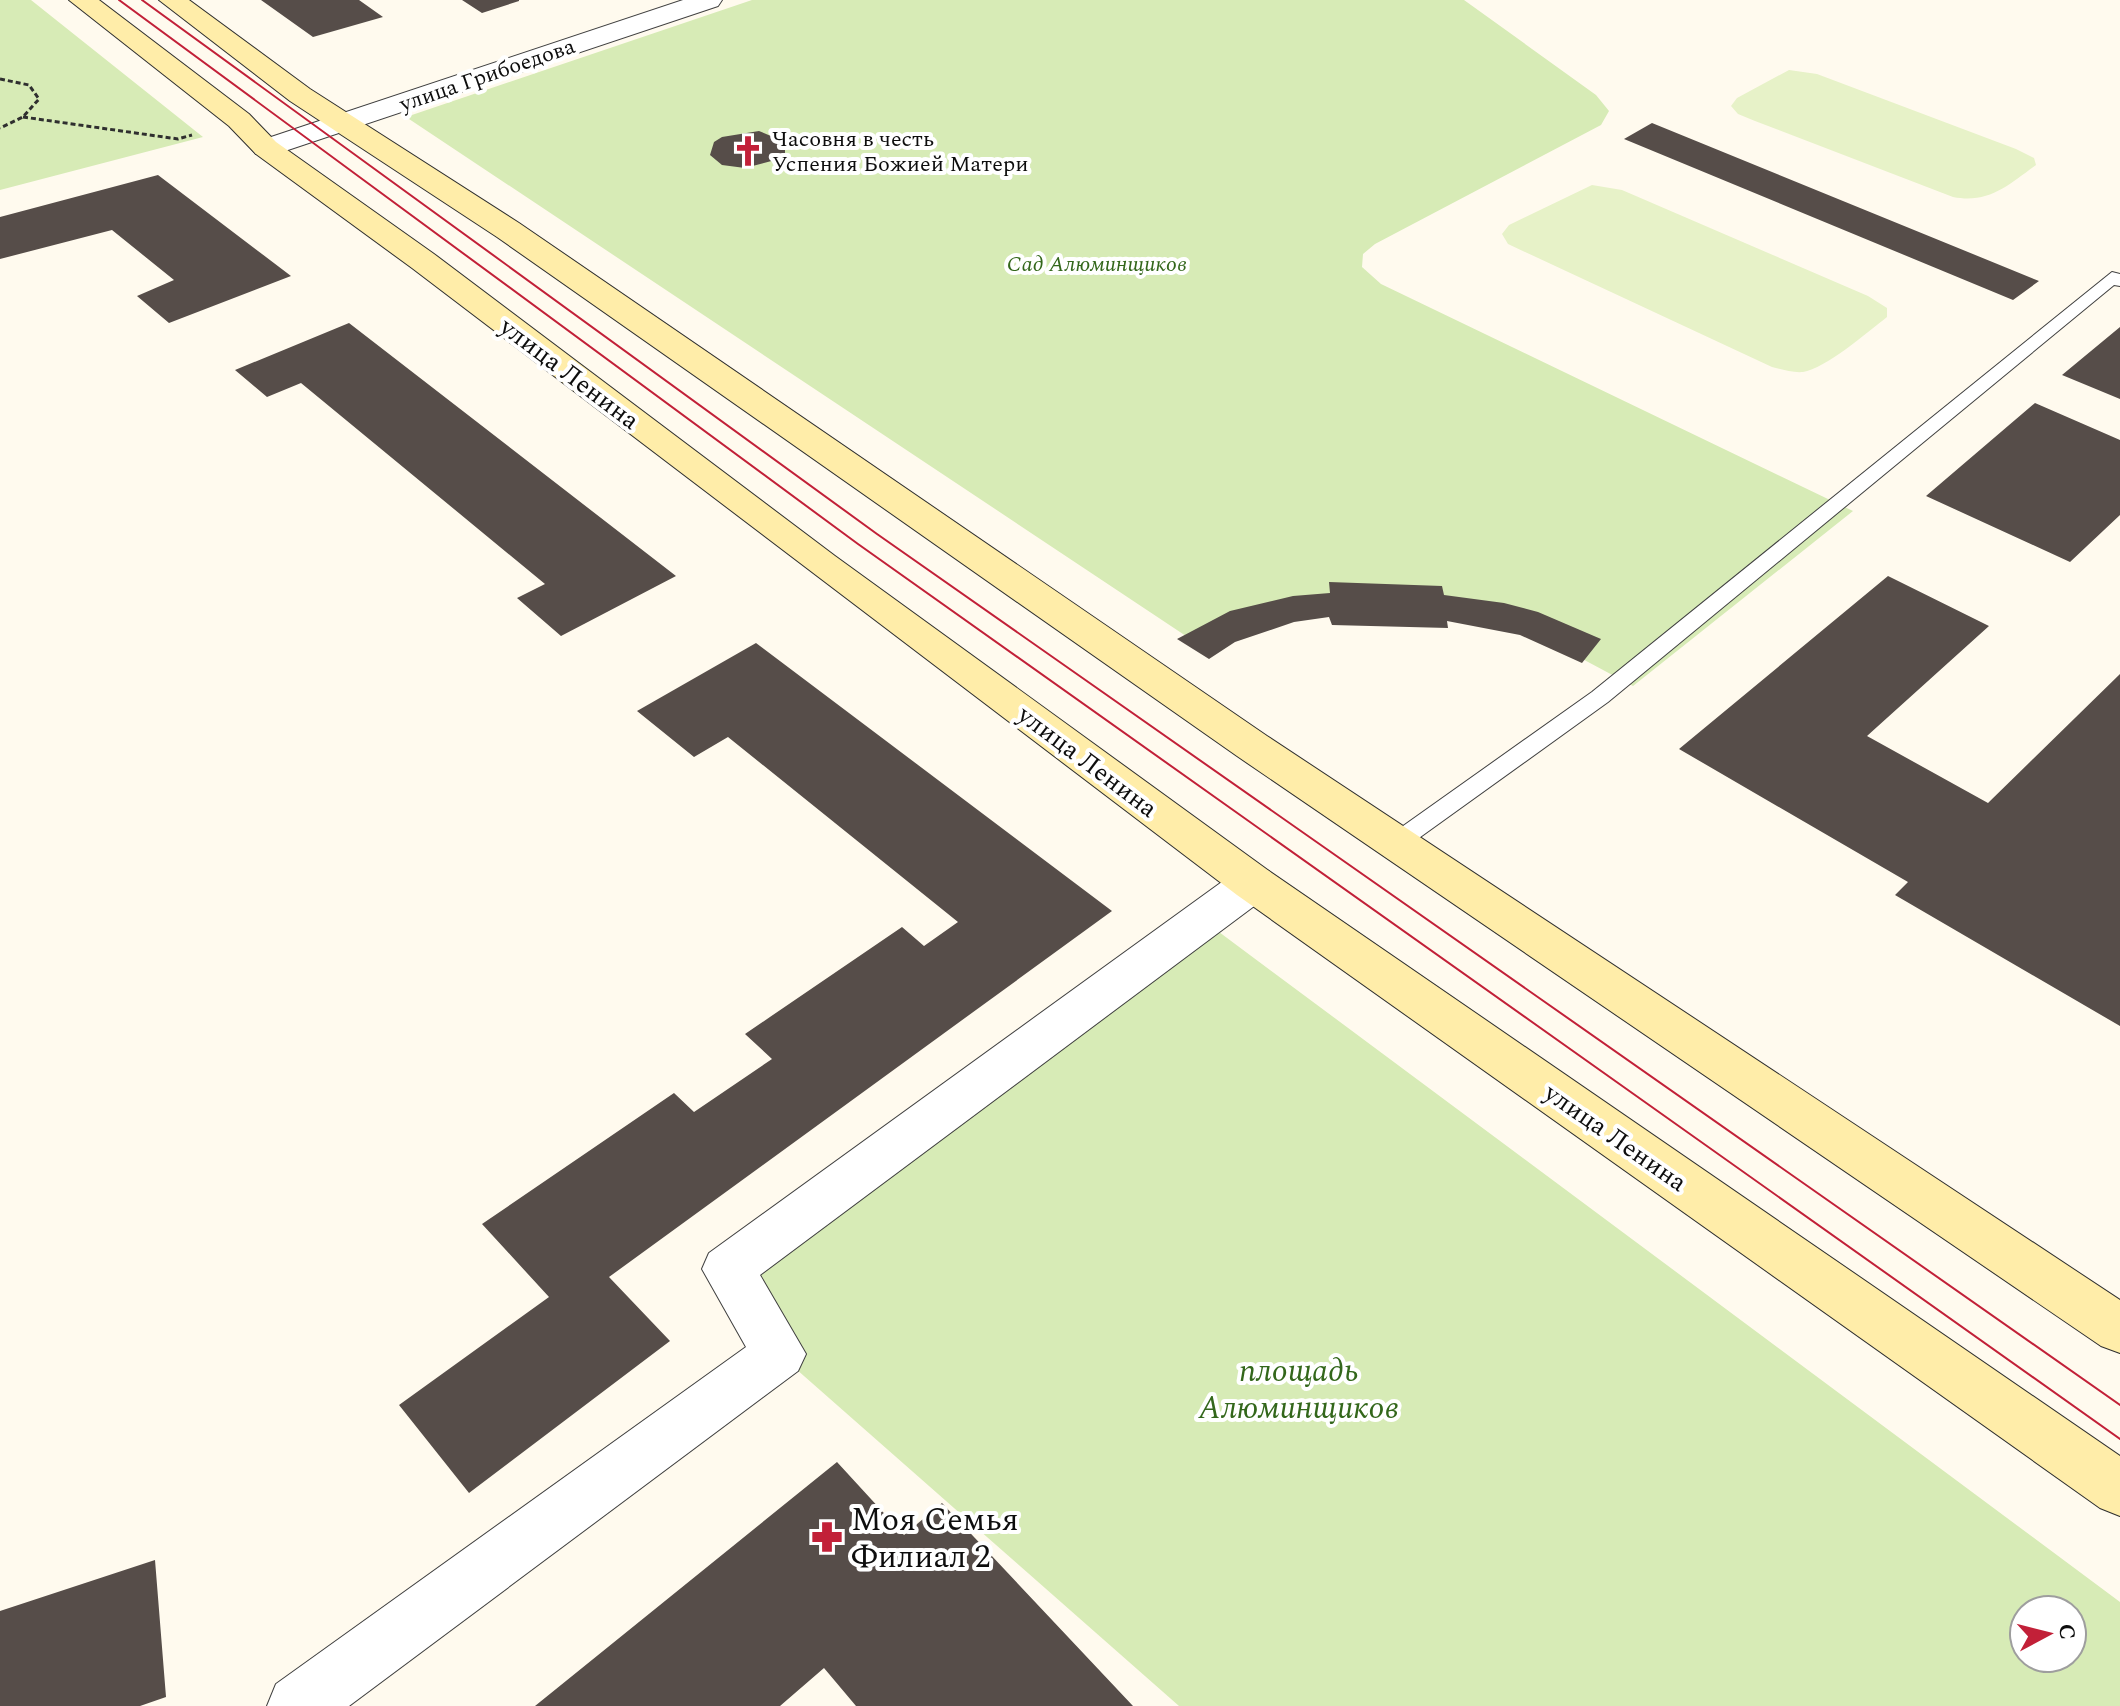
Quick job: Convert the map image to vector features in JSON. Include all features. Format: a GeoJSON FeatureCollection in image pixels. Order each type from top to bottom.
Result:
{"type":"FeatureCollection","features":[{"type":"Feature","properties":{"kind":"main road","name":"улица Ленина"},"geometry":{"type":"LineString","coordinates":[[82,0],[239,120],[266,148],[423,261],[822,564],[1253,883],[2120,1489]]}},
{"type":"Feature","properties":{"kind":"main road"},"geometry":{"type":"LineString","coordinates":[[172,0],[300,95],[346,122],[1252,746],[2120,1329]]}},
{"type":"Feature","properties":{"kind":"street","name":"улица Грибоедова"},"geometry":{"type":"LineString","coordinates":[[266,148],[709,0]]}},
{"type":"Feature","properties":{"kind":"street"},"geometry":{"type":"LineString","coordinates":[[298,1706],[779,1354],[728,1269],[1253,883]]}},
{"type":"Feature","properties":{"kind":"lane"},"geometry":{"type":"LineString","coordinates":[[1397,842],[1600,697],[2112,277],[2120,281]]}},
{"type":"Feature","properties":{"kind":"path"},"geometry":{"type":"LineString","coordinates":[[0,79],[27,84],[36,91],[39,99],[23,117],[0,128]]}},
{"type":"Feature","properties":{"kind":"green space"},"geometry":{"type":"Polygon","coordinates":[[[0,0],[31,0],[203,137],[0,190],[0,0]]]}},
{"type":"Feature","properties":{"kind":"green space","name":"Сад Алюминщиков"},"geometry":{"type":"Polygon","coordinates":[[[752,0],[1464,0],[1596,95],[1609,111],[1601,125],[1375,244],[1363,254],[1362,267],[1381,284],[1853,511],[1633,686],[1519,625],[1333,602],[1195,642],[406,117],[752,0]]]}},
{"type":"Feature","properties":{"kind":"green space"},"geometry":{"type":"Polygon","coordinates":[[[1789,70],[1817,74],[2016,149],[2034,158],[2036,165],[2007,186],[1988,195],[1953,197],[1755,121],[1738,114],[1731,106],[1737,98],[1789,70]]]}},
{"type":"Feature","properties":{"kind":"green space"},"geometry":{"type":"Polygon","coordinates":[[[1592,185],[1622,190],[1868,296],[1887,308],[1887,317],[1823,364],[1803,372],[1787,371],[1772,367],[1508,244],[1502,234],[1509,225],[1592,185]]]}},
{"type":"Feature","properties":{"kind":"green space","name":"площадь Алюминщиков"},"geometry":{"type":"Polygon","coordinates":[[[1215,929],[2120,1602],[2120,1706],[1179,1706],[779,1354],[728,1269],[1215,929]]]}},
{"type":"Feature","properties":{"kind":"building"},"geometry":{"type":"Polygon","coordinates":[[[261,0],[359,0],[383,17],[313,37],[261,0]]]}},
{"type":"Feature","properties":{"kind":"building"},"geometry":{"type":"Polygon","coordinates":[[[462,0],[519,0],[519,1],[482,13],[462,0]]]}},
{"type":"Feature","properties":{"kind":"building"},"geometry":{"type":"Polygon","coordinates":[[[1652,123],[2039,281],[2013,300],[1624,139],[1652,123]]]}},
{"type":"Feature","properties":{"kind":"building","name":"Часовня в честь Успения Божией Матери"},"geometry":{"type":"Polygon","coordinates":[[[759,131],[785,142],[785,154],[779,159],[745,168],[722,165],[710,155],[714,142],[722,137],[759,131]]]}},
{"type":"Feature","properties":{"kind":"building"},"geometry":{"type":"Polygon","coordinates":[[[158,175],[291,276],[169,323],[137,296],[174,280],[112,230],[0,259],[0,217],[158,175]]]}},
{"type":"Feature","properties":{"kind":"building"},"geometry":{"type":"Polygon","coordinates":[[[349,323],[676,576],[561,636],[517,598],[545,584],[301,383],[267,397],[235,370],[349,323]]]}},
{"type":"Feature","properties":{"kind":"building"},"geometry":{"type":"Polygon","coordinates":[[[2120,327],[2120,399],[2062,375],[2120,327]]]}},
{"type":"Feature","properties":{"kind":"building"},"geometry":{"type":"Polygon","coordinates":[[[2035,403],[2120,440],[2120,515],[2070,562],[1926,496],[2035,403]]]}},
{"type":"Feature","properties":{"kind":"building"},"geometry":{"type":"Polygon","coordinates":[[[1888,576],[1989,626],[1867,736],[1988,803],[2120,674],[2120,1026],[1895,895],[1908,882],[1679,749],[1888,576]]]}},
{"type":"Feature","properties":{"kind":"building"},"geometry":{"type":"Polygon","coordinates":[[[1329,582],[1442,586],[1444,595],[1504,603],[1538,612],[1601,639],[1582,663],[1520,635],[1447,621],[1448,628],[1332,625],[1329,617],[1294,622],[1235,642],[1209,659],[1177,639],[1230,611],[1293,596],[1330,593],[1329,582]]]}},
{"type":"Feature","properties":{"kind":"building"},"geometry":{"type":"Polygon","coordinates":[[[756,643],[1112,911],[609,1277],[670,1341],[469,1493],[399,1405],[549,1297],[482,1224],[674,1093],[694,1112],[772,1059],[745,1034],[902,927],[924,946],[958,922],[728,737],[694,757],[637,711],[756,643]]]}},
{"type":"Feature","properties":{"kind":"building"},"geometry":{"type":"Polygon","coordinates":[[[837,1462],[904,1535],[942,1503],[1133,1706],[856,1706],[824,1668],[780,1706],[535,1706],[837,1462]]]}},
{"type":"Feature","properties":{"kind":"building"},"geometry":{"type":"Polygon","coordinates":[[[155,1560],[166,1697],[140,1706],[0,1706],[0,1611],[155,1560]]]}},
{"type":"Feature","properties":{"kind":"tram line"},"geometry":{"type":"LineString","coordinates":[[119,0],[858,544],[2120,1439]]}},
{"type":"Feature","properties":{"kind":"tram line"},"geometry":{"type":"LineString","coordinates":[[142,0],[877,534],[2120,1405]]}},
{"type":"Feature","properties":{"kind":"place","name":"Часовня в честь Успения Божией Матери"},"geometry":{"type":"Point","coordinates":[748,151]}},
{"type":"Feature","properties":{"kind":"place","name":"Моя Семья Филиал 2"},"geometry":{"type":"Point","coordinates":[827,1537]}}]}
